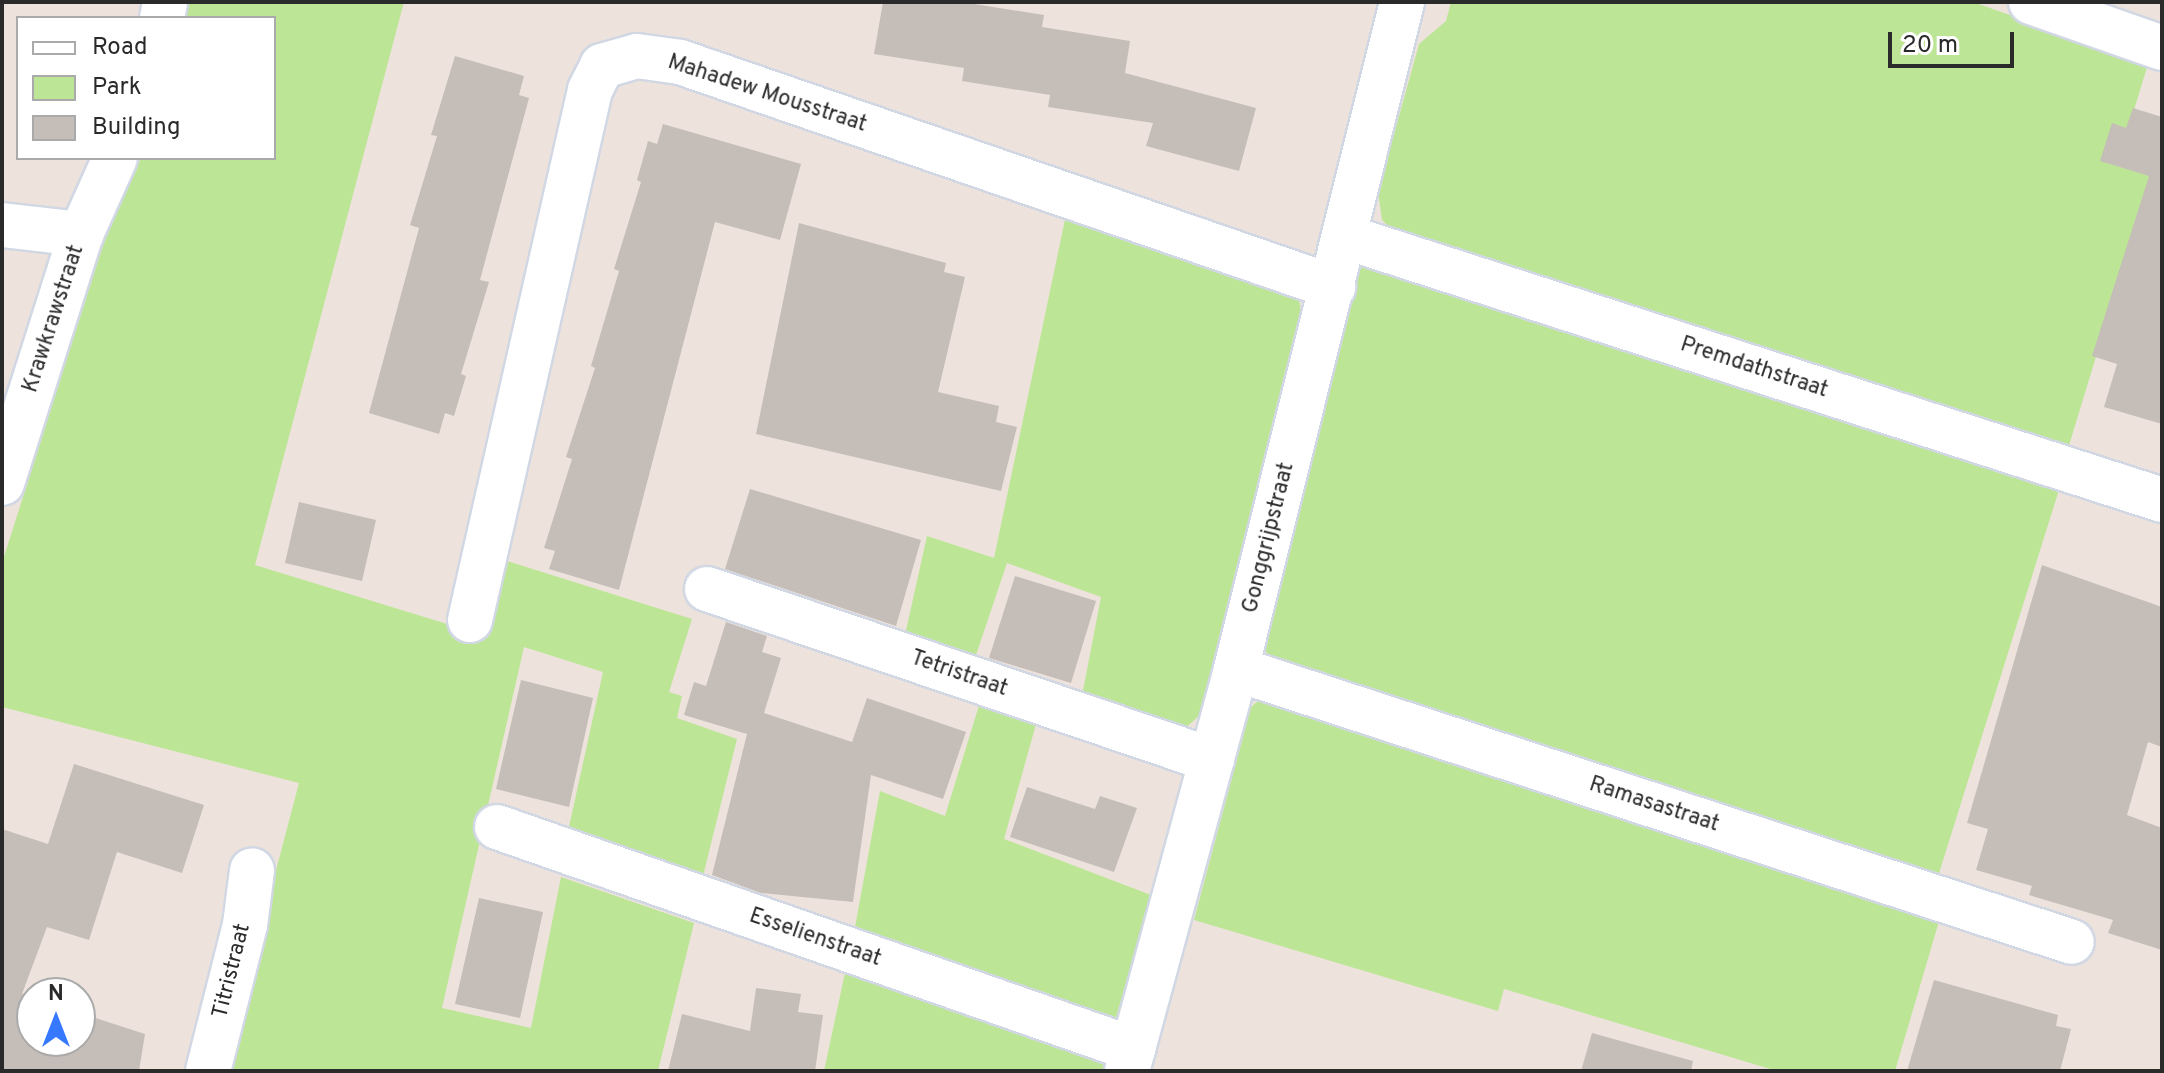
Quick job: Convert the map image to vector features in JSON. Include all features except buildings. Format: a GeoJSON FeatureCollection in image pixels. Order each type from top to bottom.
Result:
{"type":"FeatureCollection","features":[{"type":"Feature","properties":{"kind":"street","name":"Gonggrijpstraat"},"geometry":{"type":"LineString","coordinates":[[1130,1060],[1236,669],[1346,237],[1402,2]]}},
{"type":"Feature","properties":{"kind":"street"},"geometry":{"type":"LineString","coordinates":[[2031,2],[2162,48]]}},
{"type":"Feature","properties":{"kind":"street","name":"Mahadew Mousstraat"},"geometry":{"type":"LineString","coordinates":[[470,620],[590,90],[602,66],[637,56],[680,62],[1333,287]]}},
{"type":"Feature","properties":{"kind":"street","name":"Krawkrawstraat"},"geometry":{"type":"LineString","coordinates":[[2,483],[81,234],[114,160]]}},
{"type":"Feature","properties":{"kind":"street"},"geometry":{"type":"LineString","coordinates":[[2,225],[81,234]]}},
{"type":"Feature","properties":{"kind":"street","name":"Premdathstraat"},"geometry":{"type":"LineString","coordinates":[[1346,237],[2162,500]]}},
{"type":"Feature","properties":{"kind":"street","name":"Tetristraat"},"geometry":{"type":"LineString","coordinates":[[707,589],[1212,760]]}},
{"type":"Feature","properties":{"kind":"street","name":"Ramasastraat"},"geometry":{"type":"LineString","coordinates":[[1236,669],[2072,942]]}},
{"type":"Feature","properties":{"kind":"street","name":"Esselienstraat"},"geometry":{"type":"LineString","coordinates":[[497,827],[1130,1060]]}},
{"type":"Feature","properties":{"kind":"street","name":"Titristraat"},"geometry":{"type":"LineString","coordinates":[[208,1071],[245,925],[252,870]]}},
{"type":"Feature","properties":{"kind":"green space"},"geometry":{"type":"Polygon","coordinates":[[[184,2],[404,2],[255,565],[483,635],[504,560],[692,619],[669,692],[682,696],[677,718],[737,739],[702,880],[567,836],[603,672],[524,647],[442,1008],[531,1028],[561,877],[694,923],[658,1071],[223,1071],[299,783],[2,707],[2,563],[104,242],[140,160],[276,160],[276,16],[180,16],[184,2]]]}},
{"type":"Feature","properties":{"kind":"green space"},"geometry":{"type":"Polygon","coordinates":[[[1451,2],[1973,2],[2148,64],[2117,166],[2151,176],[2067,452],[1399,237],[1382,220],[1378,192],[1419,44],[1446,21],[1451,2]]]}},
{"type":"Feature","properties":{"kind":"green space"},"geometry":{"type":"Polygon","coordinates":[[[1067,210],[1299,298],[1301,312],[1201,714],[1180,733],[1080,706],[1101,597],[1007,563],[975,658],[905,635],[927,536],[994,558],[1067,210]]]}},
{"type":"Feature","properties":{"kind":"green space"},"geometry":{"type":"Polygon","coordinates":[[[1365,262],[2063,477],[1936,883],[1267,658],[1265,639],[1356,276],[1365,262]]]}},
{"type":"Feature","properties":{"kind":"green space"},"geometry":{"type":"Polygon","coordinates":[[[1264,696],[1942,911],[1895,1071],[1777,1071],[1504,989],[1498,1011],[1194,920],[1251,707],[1264,696]]]}},
{"type":"Feature","properties":{"kind":"green space"},"geometry":{"type":"Polygon","coordinates":[[[981,699],[1038,717],[1004,839],[1151,895],[1114,1025],[864,940],[855,927],[880,791],[945,816],[981,699]]]}},
{"type":"Feature","properties":{"kind":"green space"},"geometry":{"type":"Polygon","coordinates":[[[846,968],[1103,1061],[1105,1071],[824,1071],[846,968]]]}}]}
